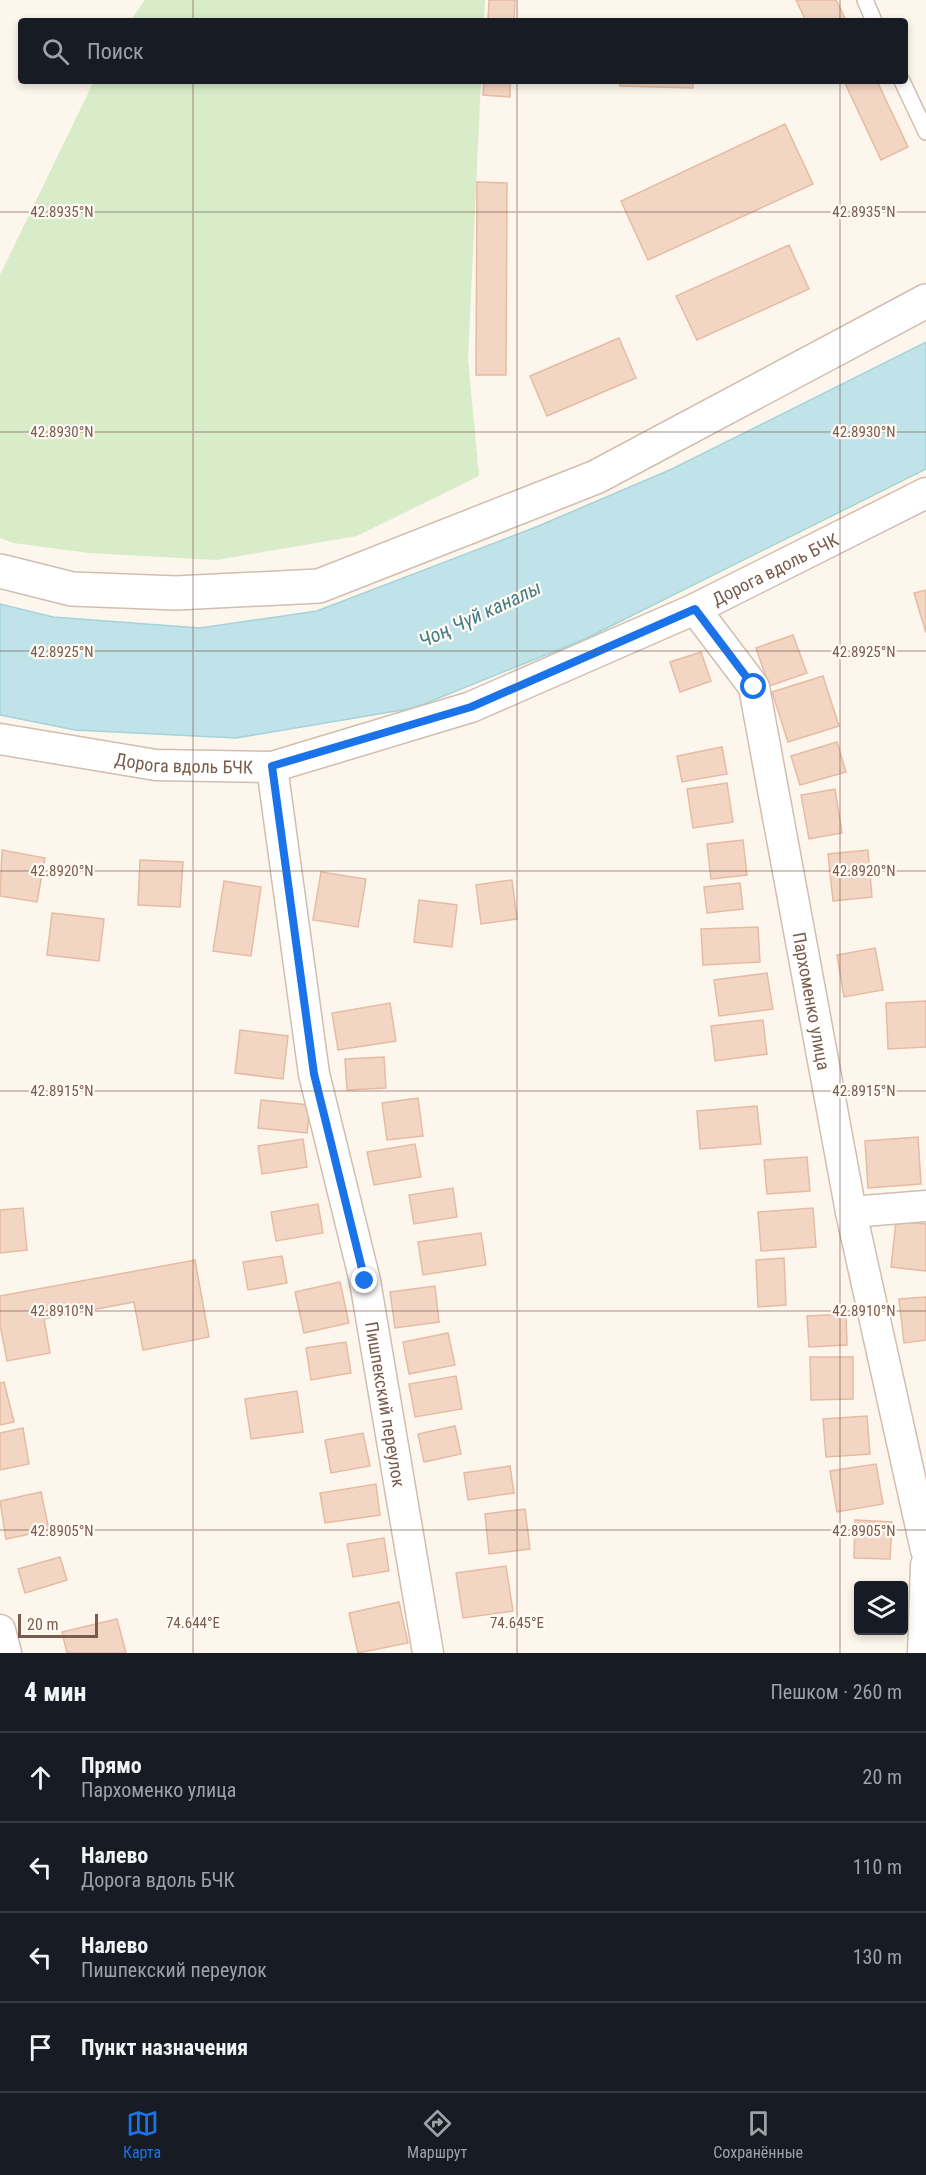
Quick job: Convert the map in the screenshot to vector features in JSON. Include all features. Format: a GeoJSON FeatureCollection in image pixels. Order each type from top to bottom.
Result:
{"type":"FeatureCollection","features":[{"type":"Feature","properties":{"kind":"street"},"geometry":{"type":"LineString","coordinates":[[0,571],[72,589],[176,592],[319,586],[596,477],[926,301]]}},
{"type":"Feature","properties":{"kind":"street","name":"Дорога вдоль БЧК"},"geometry":{"type":"LineString","coordinates":[[0,739],[156,765],[272,766],[471,707],[695,609],[926,493]]}},
{"type":"Feature","properties":{"kind":"street","name":"Пархоменко улица"},"geometry":{"type":"LineString","coordinates":[[695,609],[754,687],[851,1212],[926,1550]]}},
{"type":"Feature","properties":{"kind":"street","name":"Пишпекский переулок"},"geometry":{"type":"LineString","coordinates":[[272,766],[314,1074],[365,1281],[428,1653]]}},
{"type":"Feature","properties":{"kind":"street"},"geometry":{"type":"LineString","coordinates":[[851,1212],[926,1206]]}},
{"type":"Feature","properties":{"kind":"street"},"geometry":{"type":"LineString","coordinates":[[923,1653],[926,1565]]}},
{"type":"Feature","properties":{"kind":"street"},"geometry":{"type":"LineString","coordinates":[[0,1630],[6,1653]]}},
{"type":"Feature","properties":{"kind":"lane"},"geometry":{"type":"LineString","coordinates":[[865,0],[873,18]]}},
{"type":"Feature","properties":{"kind":"lane"},"geometry":{"type":"LineString","coordinates":[[903,84],[926,132]]}},
{"type":"Feature","properties":{"kind":"green space"},"geometry":{"type":"Polygon","coordinates":[[[145,0],[485,0],[484,18],[132,18],[145,0]]]}},
{"type":"Feature","properties":{"kind":"green space"},"geometry":{"type":"Polygon","coordinates":[[[93,84],[481,84],[468,359],[479,476],[357,536],[216,560],[89,553],[13,543],[0,538],[0,275],[93,84]]]}},
{"type":"Feature","properties":{"kind":"water","name":"Чоң Чүй каналы"},"geometry":{"type":"Polygon","coordinates":[[[926,342],[926,469],[585,639],[414,708],[236,738],[75,730],[0,715],[0,604],[53,617],[200,628],[317,611],[536,527],[672,469],[926,342]]]}},
{"type":"Feature","properties":{"kind":"building"},"geometry":{"type":"Polygon","coordinates":[[[489,0],[515,0],[514,18],[488,18],[489,0]]]}},
{"type":"Feature","properties":{"kind":"building"},"geometry":{"type":"Polygon","coordinates":[[[796,0],[836,0],[845,18],[805,18],[796,0]]]}},
{"type":"Feature","properties":{"kind":"building"},"geometry":{"type":"Polygon","coordinates":[[[484,84],[510,84],[510,97],[483,95],[484,84]]]}},
{"type":"Feature","properties":{"kind":"building"},"geometry":{"type":"Polygon","coordinates":[[[620,84],[693,84],[693,88],[620,86],[620,84]]]}},
{"type":"Feature","properties":{"kind":"building"},"geometry":{"type":"Polygon","coordinates":[[[845,84],[878,84],[908,147],[881,160],[845,84]]]}},
{"type":"Feature","properties":{"kind":"building"},"geometry":{"type":"Polygon","coordinates":[[[785,124],[813,184],[648,260],[621,201],[785,124]]]}},
{"type":"Feature","properties":{"kind":"building"},"geometry":{"type":"Polygon","coordinates":[[[477,182],[507,183],[506,375],[476,375],[477,182]]]}},
{"type":"Feature","properties":{"kind":"building"},"geometry":{"type":"Polygon","coordinates":[[[789,245],[809,289],[697,340],[676,296],[789,245]]]}},
{"type":"Feature","properties":{"kind":"building"},"geometry":{"type":"Polygon","coordinates":[[[619,338],[636,378],[547,416],[530,376],[619,338]]]}},
{"type":"Feature","properties":{"kind":"building"},"geometry":{"type":"Polygon","coordinates":[[[926,590],[926,633],[914,593],[926,590]]]}},
{"type":"Feature","properties":{"kind":"building"},"geometry":{"type":"Polygon","coordinates":[[[793,635],[807,673],[769,686],[756,648],[793,635]]]}},
{"type":"Feature","properties":{"kind":"building"},"geometry":{"type":"Polygon","coordinates":[[[701,652],[711,681],[680,692],[670,662],[701,652]]]}},
{"type":"Feature","properties":{"kind":"building"},"geometry":{"type":"Polygon","coordinates":[[[823,676],[839,726],[788,742],[772,692],[823,676]]]}},
{"type":"Feature","properties":{"kind":"building"},"geometry":{"type":"Polygon","coordinates":[[[837,742],[846,772],[800,785],[791,756],[837,742]]]}},
{"type":"Feature","properties":{"kind":"building"},"geometry":{"type":"Polygon","coordinates":[[[722,747],[727,774],[682,782],[677,756],[722,747]]]}},
{"type":"Feature","properties":{"kind":"building"},"geometry":{"type":"Polygon","coordinates":[[[727,783],[733,822],[693,828],[687,789],[727,783]]]}},
{"type":"Feature","properties":{"kind":"building"},"geometry":{"type":"Polygon","coordinates":[[[835,789],[842,833],[809,839],[801,795],[835,789]]]}},
{"type":"Feature","properties":{"kind":"building"},"geometry":{"type":"Polygon","coordinates":[[[743,840],[747,875],[711,879],[707,844],[743,840]]]}},
{"type":"Feature","properties":{"kind":"building"},"geometry":{"type":"Polygon","coordinates":[[[2,850],[45,858],[37,902],[0,896],[2,850]]]}},
{"type":"Feature","properties":{"kind":"building"},"geometry":{"type":"Polygon","coordinates":[[[868,850],[872,897],[833,901],[828,854],[868,850]]]}},
{"type":"Feature","properties":{"kind":"building"},"geometry":{"type":"Polygon","coordinates":[[[140,860],[183,862],[180,907],[138,905],[140,860]]]}},
{"type":"Feature","properties":{"kind":"building"},"geometry":{"type":"Polygon","coordinates":[[[321,872],[366,879],[358,927],[313,920],[321,872]]]}},
{"type":"Feature","properties":{"kind":"building"},"geometry":{"type":"Polygon","coordinates":[[[512,880],[517,919],[481,924],[476,885],[512,880]]]}},
{"type":"Feature","properties":{"kind":"building"},"geometry":{"type":"Polygon","coordinates":[[[224,881],[261,887],[251,956],[213,951],[224,881]]]}},
{"type":"Feature","properties":{"kind":"building"},"geometry":{"type":"Polygon","coordinates":[[[740,883],[743,909],[707,913],[704,887],[740,883]]]}},
{"type":"Feature","properties":{"kind":"building"},"geometry":{"type":"Polygon","coordinates":[[[419,900],[457,905],[452,947],[414,942],[419,900]]]}},
{"type":"Feature","properties":{"kind":"building"},"geometry":{"type":"Polygon","coordinates":[[[52,913],[104,919],[99,961],[47,955],[52,913]]]}},
{"type":"Feature","properties":{"kind":"building"},"geometry":{"type":"Polygon","coordinates":[[[758,927],[760,962],[703,965],[701,929],[758,927]]]}},
{"type":"Feature","properties":{"kind":"building"},"geometry":{"type":"Polygon","coordinates":[[[875,948],[883,990],[844,997],[837,955],[875,948]]]}},
{"type":"Feature","properties":{"kind":"building"},"geometry":{"type":"Polygon","coordinates":[[[767,973],[773,1009],[719,1016],[714,980],[767,973]]]}},
{"type":"Feature","properties":{"kind":"building"},"geometry":{"type":"Polygon","coordinates":[[[926,1001],[926,1047],[888,1049],[886,1003],[926,1001]]]}},
{"type":"Feature","properties":{"kind":"building"},"geometry":{"type":"Polygon","coordinates":[[[390,1003],[396,1041],[338,1050],[332,1013],[390,1003]]]}},
{"type":"Feature","properties":{"kind":"building"},"geometry":{"type":"Polygon","coordinates":[[[763,1020],[767,1054],[715,1061],[711,1026],[763,1020]]]}},
{"type":"Feature","properties":{"kind":"building"},"geometry":{"type":"Polygon","coordinates":[[[240,1030],[288,1036],[283,1079],[235,1073],[240,1030]]]}},
{"type":"Feature","properties":{"kind":"building"},"geometry":{"type":"Polygon","coordinates":[[[384,1057],[386,1088],[347,1090],[345,1059],[384,1057]]]}},
{"type":"Feature","properties":{"kind":"building"},"geometry":{"type":"Polygon","coordinates":[[[418,1098],[423,1136],[387,1140],[382,1103],[418,1098]]]}},
{"type":"Feature","properties":{"kind":"building"},"geometry":{"type":"Polygon","coordinates":[[[261,1100],[310,1105],[307,1133],[258,1128],[261,1100]]]}},
{"type":"Feature","properties":{"kind":"building"},"geometry":{"type":"Polygon","coordinates":[[[757,1106],[761,1144],[700,1149],[697,1111],[757,1106]]]}},
{"type":"Feature","properties":{"kind":"building"},"geometry":{"type":"Polygon","coordinates":[[[918,1137],[921,1184],[868,1188],[865,1141],[918,1137]]]}},
{"type":"Feature","properties":{"kind":"building"},"geometry":{"type":"Polygon","coordinates":[[[303,1139],[307,1167],[262,1174],[258,1146],[303,1139]]]}},
{"type":"Feature","properties":{"kind":"building"},"geometry":{"type":"Polygon","coordinates":[[[415,1144],[421,1177],[374,1185],[367,1152],[415,1144]]]}},
{"type":"Feature","properties":{"kind":"building"},"geometry":{"type":"Polygon","coordinates":[[[807,1157],[810,1191],[767,1194],[764,1160],[807,1157]]]}},
{"type":"Feature","properties":{"kind":"building"},"geometry":{"type":"Polygon","coordinates":[[[453,1188],[457,1217],[414,1224],[409,1195],[453,1188]]]}},
{"type":"Feature","properties":{"kind":"building"},"geometry":{"type":"Polygon","coordinates":[[[318,1204],[323,1233],[276,1241],[271,1212],[318,1204]]]}},
{"type":"Feature","properties":{"kind":"building"},"geometry":{"type":"Polygon","coordinates":[[[23,1208],[27,1250],[0,1253],[0,1210],[23,1208]]]}},
{"type":"Feature","properties":{"kind":"building"},"geometry":{"type":"Polygon","coordinates":[[[813,1208],[816,1247],[761,1251],[758,1212],[813,1208]]]}},
{"type":"Feature","properties":{"kind":"building"},"geometry":{"type":"Polygon","coordinates":[[[896,1221],[926,1224],[926,1271],[891,1267],[896,1221]]]}},
{"type":"Feature","properties":{"kind":"building"},"geometry":{"type":"Polygon","coordinates":[[[481,1233],[486,1265],[423,1275],[418,1242],[481,1233]]]}},
{"type":"Feature","properties":{"kind":"building"},"geometry":{"type":"Polygon","coordinates":[[[282,1256],[287,1283],[248,1290],[243,1262],[282,1256]]]}},
{"type":"Feature","properties":{"kind":"building"},"geometry":{"type":"Polygon","coordinates":[[[784,1258],[786,1305],[758,1307],[756,1260],[784,1258]]]}},
{"type":"Feature","properties":{"kind":"building"},"geometry":{"type":"Polygon","coordinates":[[[195,1260],[209,1337],[143,1350],[134,1302],[44,1319],[50,1353],[7,1361],[0,1325],[0,1296],[195,1260]]]}},
{"type":"Feature","properties":{"kind":"building"},"geometry":{"type":"Polygon","coordinates":[[[340,1282],[349,1323],[304,1333],[295,1292],[340,1282]]]}},
{"type":"Feature","properties":{"kind":"building"},"geometry":{"type":"Polygon","coordinates":[[[435,1286],[439,1322],[395,1328],[390,1292],[435,1286]]]}},
{"type":"Feature","properties":{"kind":"building"},"geometry":{"type":"Polygon","coordinates":[[[926,1297],[926,1340],[904,1343],[899,1299],[926,1297]]]}},
{"type":"Feature","properties":{"kind":"building"},"geometry":{"type":"Polygon","coordinates":[[[846,1314],[847,1345],[809,1347],[807,1316],[846,1314]]]}},
{"type":"Feature","properties":{"kind":"building"},"geometry":{"type":"Polygon","coordinates":[[[448,1333],[455,1365],[409,1374],[403,1342],[448,1333]]]}},
{"type":"Feature","properties":{"kind":"building"},"geometry":{"type":"Polygon","coordinates":[[[346,1342],[351,1373],[311,1380],[306,1348],[346,1342]]]}},
{"type":"Feature","properties":{"kind":"building"},"geometry":{"type":"Polygon","coordinates":[[[810,1357],[853,1357],[853,1399],[811,1400],[810,1357]]]}},
{"type":"Feature","properties":{"kind":"building"},"geometry":{"type":"Polygon","coordinates":[[[456,1376],[462,1409],[415,1417],[409,1384],[456,1376]]]}},
{"type":"Feature","properties":{"kind":"building"},"geometry":{"type":"Polygon","coordinates":[[[4,1382],[14,1422],[0,1425],[0,1383],[4,1382]]]}},
{"type":"Feature","properties":{"kind":"building"},"geometry":{"type":"Polygon","coordinates":[[[297,1391],[303,1432],[251,1439],[245,1399],[297,1391]]]}},
{"type":"Feature","properties":{"kind":"building"},"geometry":{"type":"Polygon","coordinates":[[[867,1416],[870,1454],[826,1457],[823,1419],[867,1416]]]}},
{"type":"Feature","properties":{"kind":"building"},"geometry":{"type":"Polygon","coordinates":[[[455,1426],[461,1454],[424,1462],[418,1434],[455,1426]]]}},
{"type":"Feature","properties":{"kind":"building"},"geometry":{"type":"Polygon","coordinates":[[[23,1428],[29,1464],[0,1470],[0,1433],[23,1428]]]}},
{"type":"Feature","properties":{"kind":"building"},"geometry":{"type":"Polygon","coordinates":[[[363,1433],[370,1466],[331,1473],[325,1440],[363,1433]]]}},
{"type":"Feature","properties":{"kind":"building"},"geometry":{"type":"Polygon","coordinates":[[[876,1464],[883,1504],[837,1512],[830,1471],[876,1464]]]}},
{"type":"Feature","properties":{"kind":"building"},"geometry":{"type":"Polygon","coordinates":[[[510,1466],[514,1493],[468,1500],[464,1473],[510,1466]]]}},
{"type":"Feature","properties":{"kind":"building"},"geometry":{"type":"Polygon","coordinates":[[[376,1484],[380,1515],[325,1523],[320,1493],[376,1484]]]}},
{"type":"Feature","properties":{"kind":"building"},"geometry":{"type":"Polygon","coordinates":[[[41,1492],[49,1530],[6,1539],[0,1501],[41,1492]]]}},
{"type":"Feature","properties":{"kind":"building"},"geometry":{"type":"Polygon","coordinates":[[[525,1509],[530,1549],[489,1554],[485,1514],[525,1509]]]}},
{"type":"Feature","properties":{"kind":"building"},"geometry":{"type":"Polygon","coordinates":[[[855,1520],[892,1522],[890,1559],[854,1558],[855,1520]]]}},
{"type":"Feature","properties":{"kind":"building"},"geometry":{"type":"Polygon","coordinates":[[[384,1538],[389,1571],[353,1577],[347,1544],[384,1538]]]}},
{"type":"Feature","properties":{"kind":"building"},"geometry":{"type":"Polygon","coordinates":[[[60,1557],[67,1580],[25,1593],[18,1569],[60,1557]]]}},
{"type":"Feature","properties":{"kind":"building"},"geometry":{"type":"Polygon","coordinates":[[[506,1566],[513,1611],[463,1618],[456,1573],[506,1566]]]}},
{"type":"Feature","properties":{"kind":"building"},"geometry":{"type":"Polygon","coordinates":[[[399,1602],[408,1643],[358,1653],[349,1613],[399,1602]]]}},
{"type":"Feature","properties":{"kind":"building"},"geometry":{"type":"Polygon","coordinates":[[[117,1619],[126,1653],[67,1653],[62,1632],[117,1619]]]}},
{"type":"Feature","properties":{"kind":"route"},"geometry":{"type":"LineString","coordinates":[[365,1281],[314,1074],[272,766],[471,707],[695,609],[754,687]]}}]}
